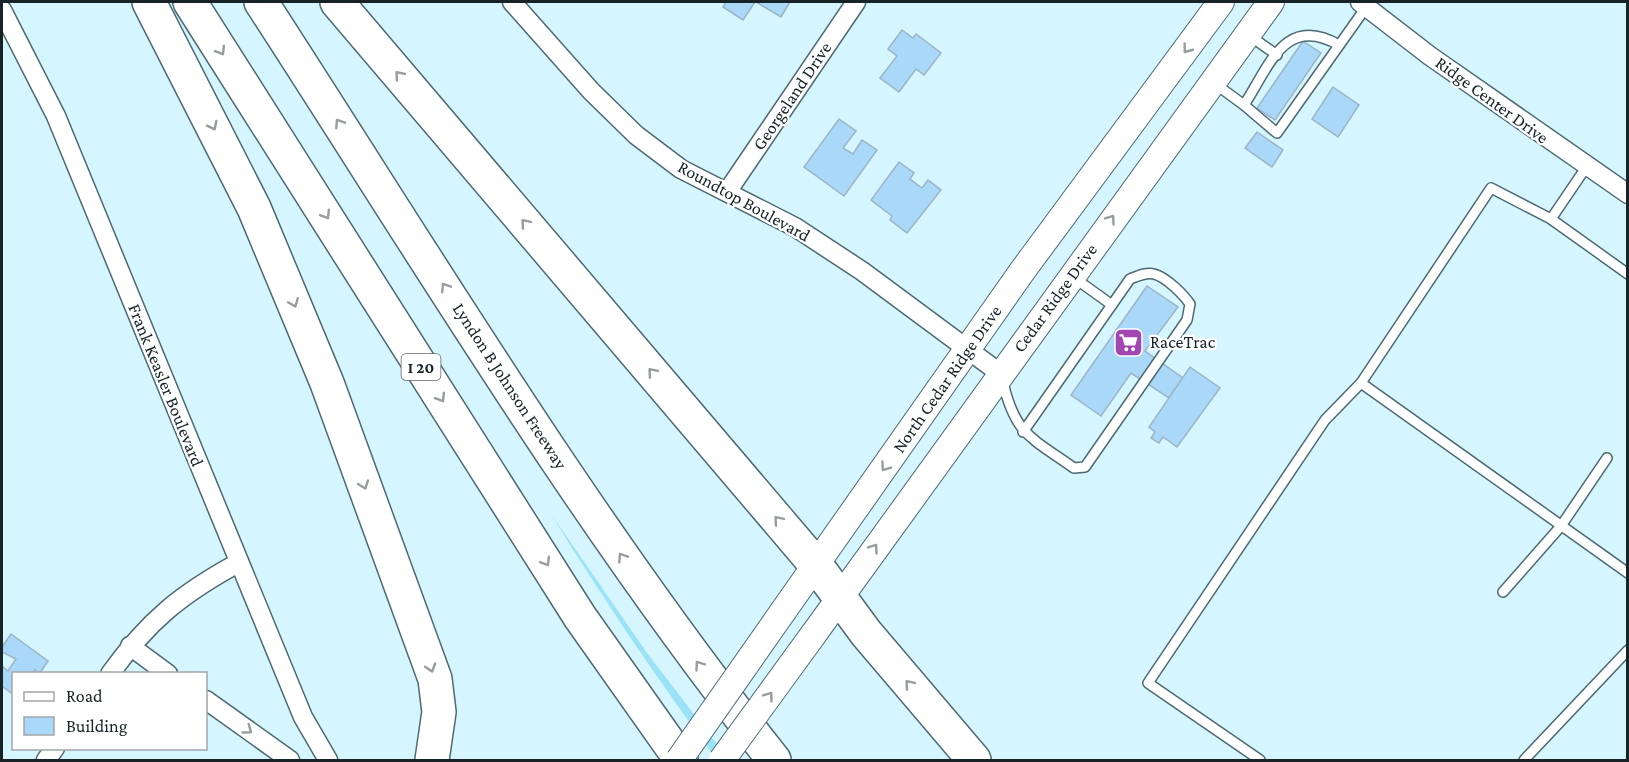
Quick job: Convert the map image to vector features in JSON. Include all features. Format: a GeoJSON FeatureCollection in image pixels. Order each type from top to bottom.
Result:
{"type":"FeatureCollection","features":[{"type":"Feature","properties":{"kind":"highway"},"geometry":{"type":"LineString","coordinates":[[149,2],[254,208],[327,383],[435,679],[439,712],[432,760]]}},
{"type":"Feature","properties":{"kind":"highway","name":"I 20"},"geometry":{"type":"LineString","coordinates":[[189,2],[580,617],[680,760]]}},
{"type":"Feature","properties":{"kind":"highway","name":"Lyndon B Johnson Freeway"},"geometry":{"type":"LineString","coordinates":[[261,2],[591,512],[703,670],[774,760]]}},
{"type":"Feature","properties":{"kind":"highway"},"geometry":{"type":"LineString","coordinates":[[337,2],[816,565],[866,633],[974,760]]}},
{"type":"Feature","properties":{"kind":"main road","name":"North Cedar Ridge Drive"},"geometry":{"type":"LineString","coordinates":[[680,760],[1030,260],[1221,2]]}},
{"type":"Feature","properties":{"kind":"main road","name":"Cedar Ridge Drive"},"geometry":{"type":"LineString","coordinates":[[839,595],[1270,2]]}},
{"type":"Feature","properties":{"kind":"main road"},"geometry":{"type":"LineString","coordinates":[[722,760],[813,635],[839,595]]}},
{"type":"Feature","properties":{"kind":"street","name":"Georgeland Drive"},"geometry":{"type":"LineString","coordinates":[[727,192],[856,2]]}},
{"type":"Feature","properties":{"kind":"street","name":"Ridge Center Drive"},"geometry":{"type":"LineString","coordinates":[[1363,4],[1430,56],[1628,194]]}},
{"type":"Feature","properties":{"kind":"street","name":"Roundtop Boulevard"},"geometry":{"type":"LineString","coordinates":[[520,5],[591,91],[636,135],[681,169],[795,227],[843,258],[1001,374]]}},
{"type":"Feature","properties":{"kind":"street","name":"Frank Keasler Boulevard"},"geometry":{"type":"LineString","coordinates":[[2,10],[56,116],[303,717],[328,760]]}},
{"type":"Feature","properties":{"kind":"street"},"geometry":{"type":"LineString","coordinates":[[111,672],[152,621],[206,580],[238,563]]}},
{"type":"Feature","properties":{"kind":"street"},"geometry":{"type":"LineString","coordinates":[[130,646],[165,672]]}},
{"type":"Feature","properties":{"kind":"street"},"geometry":{"type":"LineString","coordinates":[[207,701],[290,760]]}},
{"type":"Feature","properties":{"kind":"lane"},"geometry":{"type":"LineString","coordinates":[[1212,81],[1244,105],[1276,134],[1339,45],[1363,4]]}},
{"type":"Feature","properties":{"kind":"lane"},"geometry":{"type":"LineString","coordinates":[[1247,34],[1277,55]]}},
{"type":"Feature","properties":{"kind":"lane"},"geometry":{"type":"LineString","coordinates":[[1244,105],[1291,38],[1305,34],[1321,35],[1339,45]]}},
{"type":"Feature","properties":{"kind":"lane"},"geometry":{"type":"LineString","coordinates":[[1551,219],[1587,166]]}},
{"type":"Feature","properties":{"kind":"lane"},"geometry":{"type":"LineString","coordinates":[[1260,760],[1148,683],[1325,420],[1361,383],[1491,188],[1551,219],[1628,274]]}},
{"type":"Feature","properties":{"kind":"lane"},"geometry":{"type":"LineString","coordinates":[[1001,374],[1009,410],[1023,432],[1074,468],[1085,467],[1187,320],[1190,304],[1184,295],[1155,274],[1142,274],[1131,279],[1023,432]]}},
{"type":"Feature","properties":{"kind":"lane"},"geometry":{"type":"LineString","coordinates":[[1070,275],[1113,305]]}},
{"type":"Feature","properties":{"kind":"lane"},"geometry":{"type":"LineString","coordinates":[[1361,383],[1628,573]]}},
{"type":"Feature","properties":{"kind":"lane"},"geometry":{"type":"LineString","coordinates":[[1503,592],[1561,526],[1607,458]]}},
{"type":"Feature","properties":{"kind":"lane"},"geometry":{"type":"LineString","coordinates":[[1524,760],[1628,651]]}},
{"type":"Feature","properties":{"kind":"shaded area"},"geometry":{"type":"Polygon","coordinates":[[[551,514],[647,653],[729,760],[717,760],[695,730],[611,608],[551,514]]]}},
{"type":"Feature","properties":{"kind":"building"},"geometry":{"type":"Polygon","coordinates":[[[726,2],[755,2],[743,20],[723,7],[726,2]]]}},
{"type":"Feature","properties":{"kind":"building"},"geometry":{"type":"Polygon","coordinates":[[[756,2],[790,2],[781,17],[756,2]]]}},
{"type":"Feature","properties":{"kind":"building"},"geometry":{"type":"Polygon","coordinates":[[[902,30],[913,38],[916,34],[941,53],[924,75],[916,69],[899,92],[880,78],[897,56],[888,49],[902,30]]]}},
{"type":"Feature","properties":{"kind":"building"},"geometry":{"type":"Polygon","coordinates":[[[1303,41],[1321,53],[1275,120],[1257,108],[1303,41]]]}},
{"type":"Feature","properties":{"kind":"building"},"geometry":{"type":"Polygon","coordinates":[[[1333,87],[1359,105],[1338,137],[1312,119],[1333,87]]]}},
{"type":"Feature","properties":{"kind":"building"},"geometry":{"type":"Polygon","coordinates":[[[839,119],[856,131],[843,148],[853,154],[862,140],[877,150],[844,196],[804,167],[839,119]]]}},
{"type":"Feature","properties":{"kind":"building"},"geometry":{"type":"Polygon","coordinates":[[[1257,132],[1283,150],[1272,167],[1245,148],[1257,132]]]}},
{"type":"Feature","properties":{"kind":"building"},"geometry":{"type":"Polygon","coordinates":[[[899,162],[914,173],[910,179],[922,188],[928,180],[941,190],[907,233],[890,220],[892,216],[871,200],[899,162]]]}},
{"type":"Feature","properties":{"kind":"building","name":"RaceTrac"},"geometry":{"type":"Polygon","coordinates":[[[1147,286],[1178,307],[1145,351],[1183,378],[1169,398],[1131,373],[1101,416],[1071,395],[1147,286]]]}},
{"type":"Feature","properties":{"kind":"building","name":"RaceTrac"},"geometry":{"type":"Polygon","coordinates":[[[1190,367],[1220,388],[1177,447],[1163,437],[1159,443],[1151,438],[1155,432],[1149,427],[1190,367]]]}},
{"type":"Feature","properties":{"kind":"building"},"geometry":{"type":"Polygon","coordinates":[[[11,634],[48,661],[41,672],[35,670],[34,672],[12,672],[12,694],[2,686],[2,666],[8,671],[16,659],[2,652],[2,647],[11,634]]]}},
{"type":"Feature","properties":{"kind":"place","name":"RaceTrac"},"geometry":{"type":"Point","coordinates":[1129,342]}}]}
